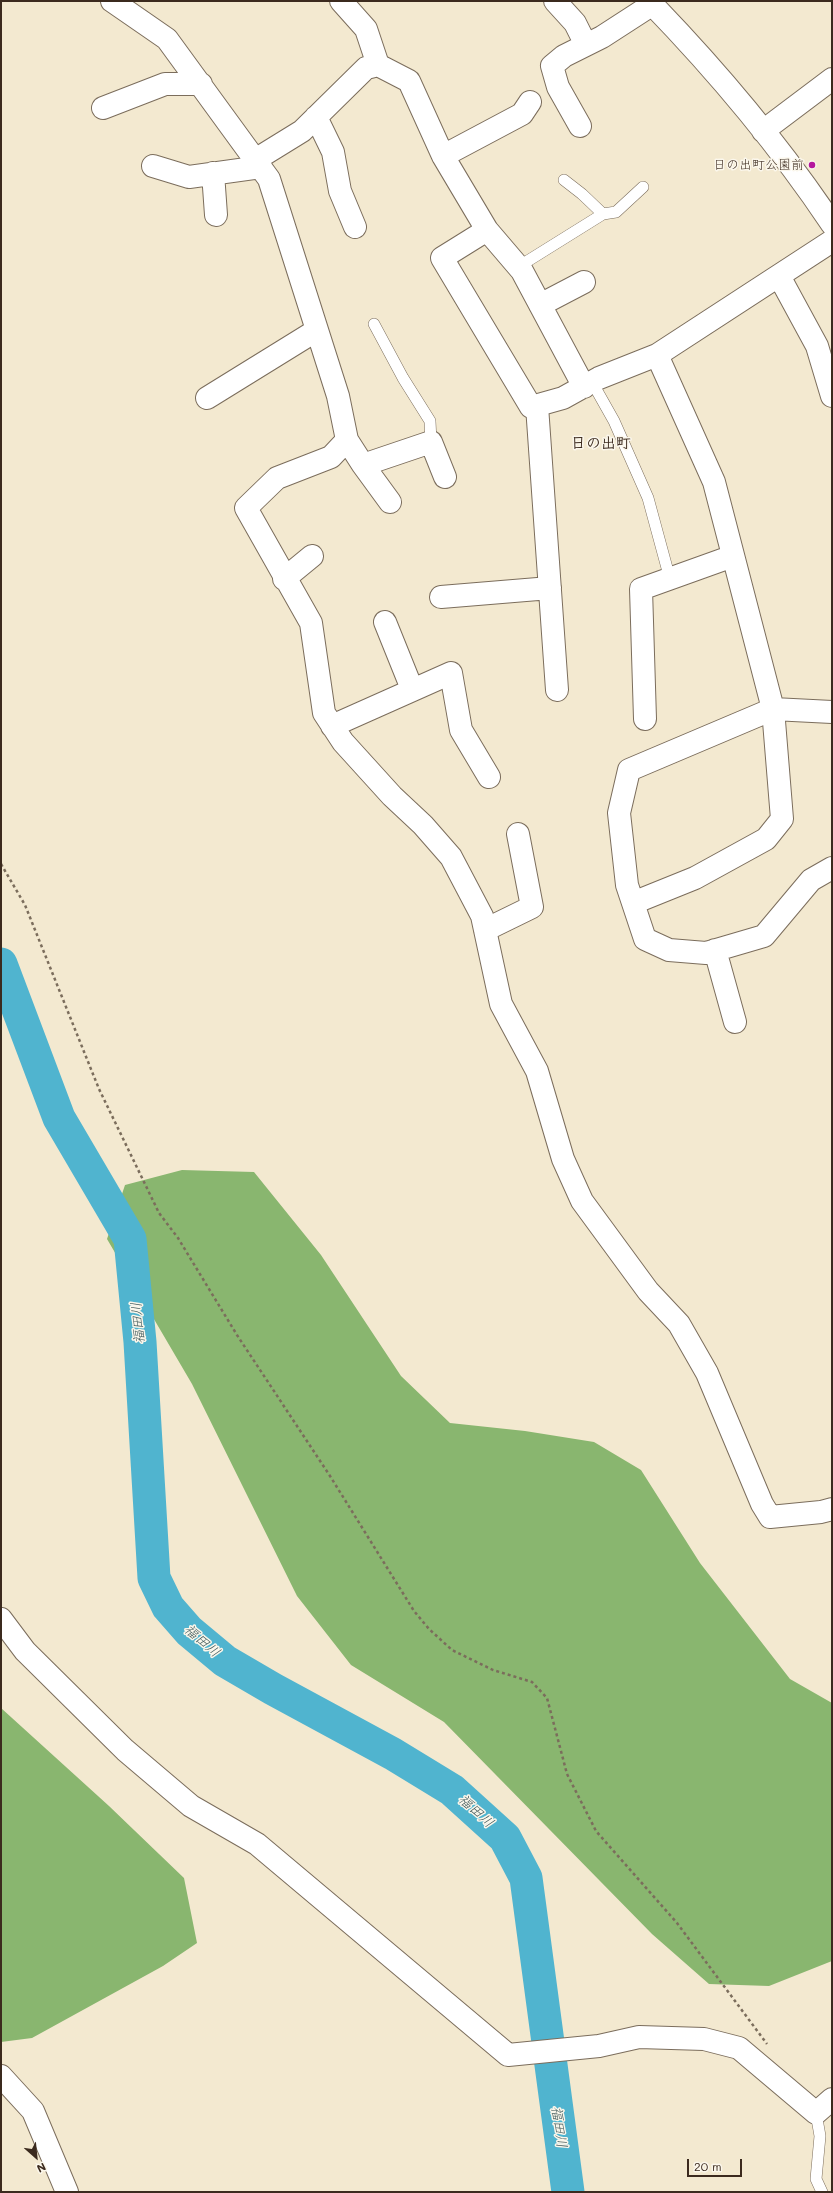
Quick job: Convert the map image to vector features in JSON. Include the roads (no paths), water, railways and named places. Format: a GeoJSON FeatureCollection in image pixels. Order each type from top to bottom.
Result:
{"type":"FeatureCollection","features":[{"type":"Feature","properties":{"kind":"street"},"geometry":{"type":"LineString","coordinates":[[112,1],[167,39],[269,179],[338,396],[347,440],[390,502]]}},
{"type":"Feature","properties":{"kind":"street"},"geometry":{"type":"LineString","coordinates":[[341,1],[360,9],[378,65]]}},
{"type":"Feature","properties":{"kind":"street"},"geometry":{"type":"LineString","coordinates":[[555,1],[575,23],[586,45]]}},
{"type":"Feature","properties":{"kind":"street"},"geometry":{"type":"LineString","coordinates":[[580,126],[558,87],[552,66],[564,56],[602,37],[651,3],[677,30],[763,131],[798,174],[832,224]]}},
{"type":"Feature","properties":{"kind":"street"},"geometry":{"type":"LineString","coordinates":[[153,166],[189,177],[258,163],[302,131],[366,68],[378,65],[410,80],[443,156],[487,230],[518,267],[588,384]]}},
{"type":"Feature","properties":{"kind":"street"},"geometry":{"type":"LineString","coordinates":[[763,131],[832,79]]}},
{"type":"Feature","properties":{"kind":"street"},"geometry":{"type":"LineString","coordinates":[[103,108],[165,84],[201,84]]}},
{"type":"Feature","properties":{"kind":"street"},"geometry":{"type":"LineString","coordinates":[[443,156],[522,114],[530,102]]}},
{"type":"Feature","properties":{"kind":"street"},"geometry":{"type":"LineString","coordinates":[[316,117],[333,152],[348,189],[355,227]]}},
{"type":"Feature","properties":{"kind":"street"},"geometry":{"type":"LineString","coordinates":[[213,173],[216,215]]}},
{"type":"Feature","properties":{"kind":"street"},"geometry":{"type":"LineString","coordinates":[[487,230],[442,258],[531,407],[563,398],[588,384],[657,355],[832,241]]}},
{"type":"Feature","properties":{"kind":"street"},"geometry":{"type":"LineString","coordinates":[[778,276],[816,346],[832,396]]}},
{"type":"Feature","properties":{"kind":"street"},"geometry":{"type":"LineString","coordinates":[[540,305],[584,282]]}},
{"type":"Feature","properties":{"kind":"street"},"geometry":{"type":"LineString","coordinates":[[207,398],[317,330]]}},
{"type":"Feature","properties":{"kind":"street"},"geometry":{"type":"LineString","coordinates":[[633,903],[695,878],[766,839],[782,819],[773,709],[714,482],[657,355]]}},
{"type":"Feature","properties":{"kind":"street"},"geometry":{"type":"LineString","coordinates":[[537,406],[557,690]]}},
{"type":"Feature","properties":{"kind":"street"},"geometry":{"type":"LineString","coordinates":[[347,440],[331,457],[277,478],[246,508],[284,579],[311,623],[324,713],[343,742],[392,796],[423,824],[451,857],[482,916],[502,1004],[537,1071],[563,1159],[582,1201],[648,1291],[679,1324],[707,1373],[762,1504],[770,1517],[821,1512],[832,1509]]}},
{"type":"Feature","properties":{"kind":"street"},"geometry":{"type":"LineString","coordinates":[[363,465],[431,442],[445,477]]}},
{"type":"Feature","properties":{"kind":"street"},"geometry":{"type":"LineString","coordinates":[[284,579],[312,556]]}},
{"type":"Feature","properties":{"kind":"street"},"geometry":{"type":"LineString","coordinates":[[644,719],[641,589],[733,556]]}},
{"type":"Feature","properties":{"kind":"street"},"geometry":{"type":"LineString","coordinates":[[441,597],[550,588]]}},
{"type":"Feature","properties":{"kind":"street"},"geometry":{"type":"LineString","coordinates":[[385,622],[412,689]]}},
{"type":"Feature","properties":{"kind":"street"},"geometry":{"type":"LineString","coordinates":[[332,726],[412,689],[451,673],[461,730],[489,777]]}},
{"type":"Feature","properties":{"kind":"street"},"geometry":{"type":"LineString","coordinates":[[832,712],[773,709],[629,770],[619,813],[627,885],[645,939],[669,950],[706,953],[764,936],[811,880],[832,868]]}},
{"type":"Feature","properties":{"kind":"street"},"geometry":{"type":"LineString","coordinates":[[485,930],[532,907],[518,834]]}},
{"type":"Feature","properties":{"kind":"street"},"geometry":{"type":"LineString","coordinates":[[715,950],[735,1022]]}},
{"type":"Feature","properties":{"kind":"street"},"geometry":{"type":"LineString","coordinates":[[1,1619],[25,1651],[125,1750],[191,1806],[257,1844],[508,2055],[524,2055],[599,2046],[639,2037],[704,2039],[739,2048],[824,2106]]}},
{"type":"Feature","properties":{"kind":"street"},"geometry":{"type":"LineString","coordinates":[[1,2076],[33,2111],[67,2192]]}},
{"type":"Feature","properties":{"kind":"lane"},"geometry":{"type":"LineString","coordinates":[[564,180],[582,194],[603,214]]}},
{"type":"Feature","properties":{"kind":"lane"},"geometry":{"type":"LineString","coordinates":[[518,267],[603,214],[616,212],[643,187]]}},
{"type":"Feature","properties":{"kind":"lane"},"geometry":{"type":"LineString","coordinates":[[374,324],[403,378],[430,420],[431,442]]}},
{"type":"Feature","properties":{"kind":"lane"},"geometry":{"type":"LineString","coordinates":[[588,384],[614,420],[648,498],[670,579]]}},
{"type":"Feature","properties":{"kind":"lane"},"geometry":{"type":"LineString","coordinates":[[822,2192],[816,2179],[824,2106]]}},
{"type":"Feature","properties":{"kind":"waterway","name":"福田川"},"geometry":{"type":"LineString","coordinates":[[1,964],[59,1118],[130,1239],[140,1342],[154,1578],[168,1607],[189,1631],[225,1661],[273,1689],[393,1754],[452,1790],[505,1838],[526,1878],[568,2192]]}},
{"type":"Feature","properties":{"kind":"place","name":"日の出町公園前"},"geometry":{"type":"Point","coordinates":[812,165]}},
{"type":"Feature","properties":{"kind":"district","name":"日の出町"},"geometry":{"type":"Point","coordinates":[601,443]}}]}
